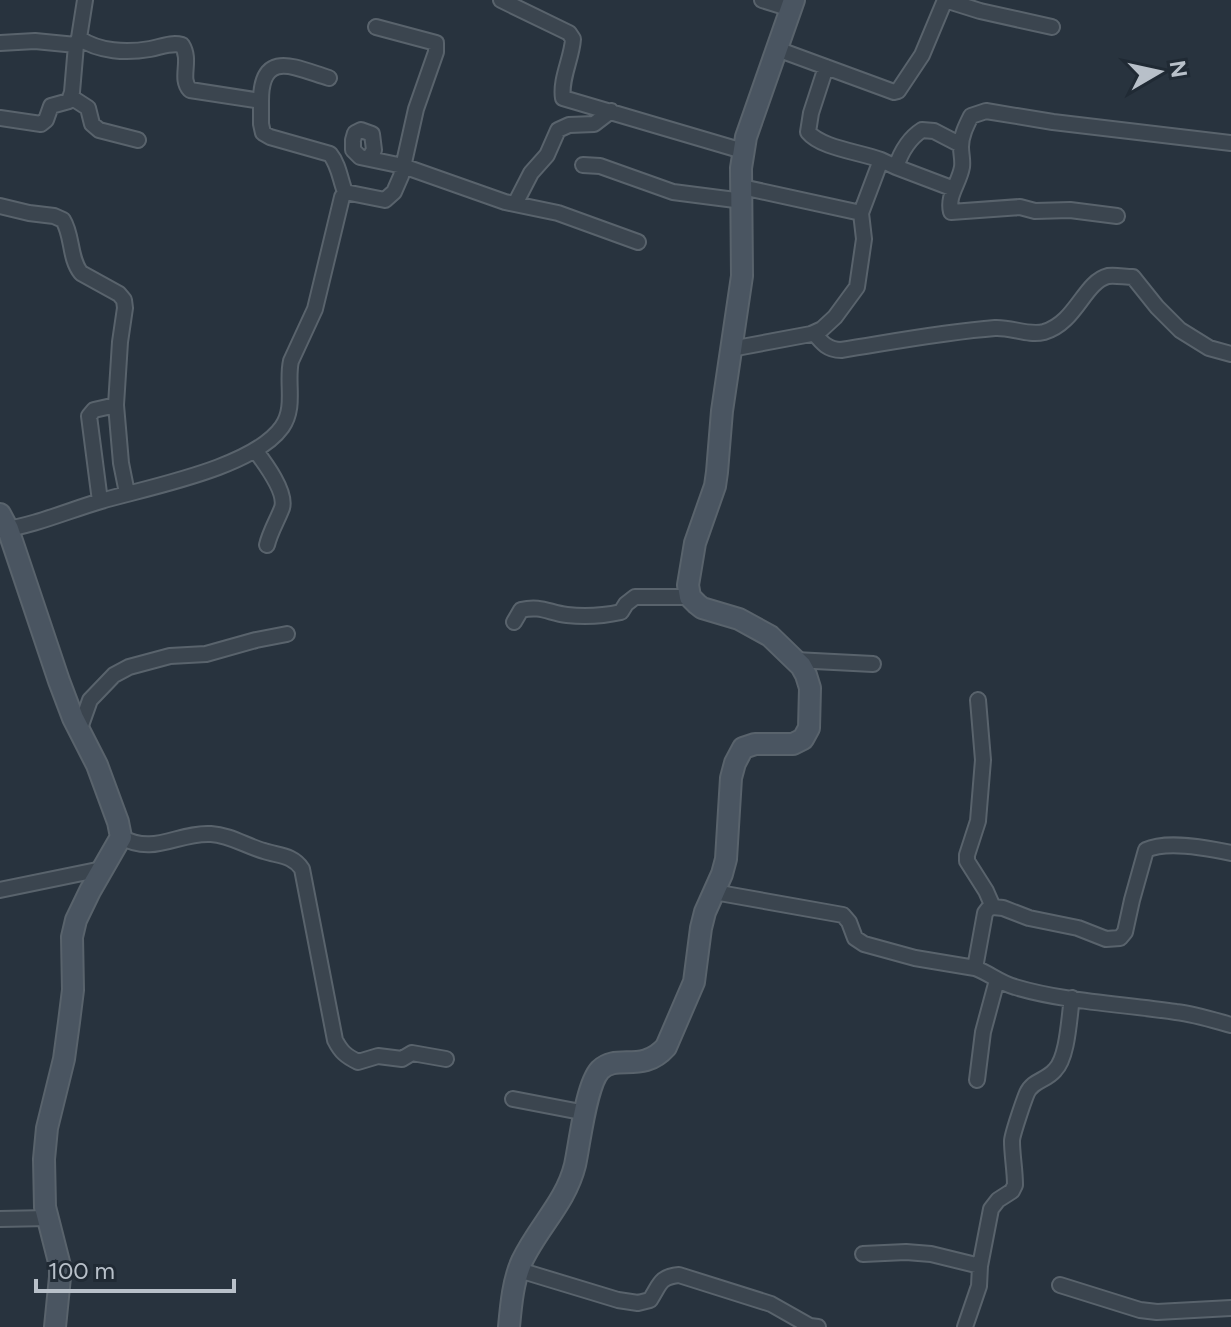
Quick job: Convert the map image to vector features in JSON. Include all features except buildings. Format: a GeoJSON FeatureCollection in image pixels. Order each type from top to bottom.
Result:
{"type":"FeatureCollection","features":[{"type":"Feature","properties":{"kind":"street"},"geometry":{"type":"LineString","coordinates":[[0,118],[41,124],[46,120],[51,106],[69,101],[85,0]]}},
{"type":"Feature","properties":{"kind":"street"},"geometry":{"type":"LineString","coordinates":[[501,0],[569,33],[573,39],[563,82],[563,98],[743,151]]}},
{"type":"Feature","properties":{"kind":"street"},"geometry":{"type":"LineString","coordinates":[[509,1327],[519,1270],[528,1250],[568,1187],[593,1080],[606,1065],[647,1061],[659,1054],[666,1047],[694,982],[705,912],[726,859],[731,778],[739,755],[743,748],[755,744],[793,744],[803,739],[809,728],[810,688],[806,675],[795,660],[770,636],[739,619],[702,608],[690,597],[688,585],[695,543],[716,479],[742,276],[743,151],[751,119],[792,4],[762,0]]}},
{"type":"Feature","properties":{"kind":"street"},"geometry":{"type":"LineString","coordinates":[[777,49],[894,92],[898,91],[922,55],[945,0],[1052,27]]}},
{"type":"Feature","properties":{"kind":"street"},"geometry":{"type":"LineString","coordinates":[[345,192],[385,200],[394,192],[416,109],[436,52],[436,43],[376,27]]}},
{"type":"Feature","properties":{"kind":"street"},"geometry":{"type":"LineString","coordinates":[[0,43],[77,42],[112,50],[141,50],[179,44],[186,52],[185,81],[190,90],[261,101]]}},
{"type":"Feature","properties":{"kind":"street"},"geometry":{"type":"LineString","coordinates":[[55,1327],[60,1266],[45,1207],[43,1182],[45,1142],[64,1059],[73,990],[72,937],[76,920],[121,837],[97,765],[59,681],[3,524],[100,501],[212,469],[255,450],[283,426],[288,413],[291,361],[315,309],[345,192],[338,167],[330,154],[263,133],[261,91],[265,76],[273,67],[283,64],[329,78]]}},
{"type":"Feature","properties":{"kind":"street"},"geometry":{"type":"LineString","coordinates":[[826,67],[811,113],[808,132],[814,139],[881,160],[954,189]]}},
{"type":"Feature","properties":{"kind":"street"},"geometry":{"type":"LineString","coordinates":[[71,97],[88,108],[94,126],[99,130],[138,140]]}},
{"type":"Feature","properties":{"kind":"street"},"geometry":{"type":"LineString","coordinates":[[515,204],[531,173],[547,155],[558,130],[569,125],[594,124],[611,111]]}},
{"type":"Feature","properties":{"kind":"street"},"geometry":{"type":"LineString","coordinates":[[1117,216],[1070,210],[1035,211],[1020,207],[951,212],[949,201],[962,163],[963,133],[971,116],[986,111],[1231,143]]}},
{"type":"Feature","properties":{"kind":"street"},"geometry":{"type":"LineString","coordinates":[[896,167],[913,135],[922,130],[934,131],[961,145]]}},
{"type":"Feature","properties":{"kind":"street"},"geometry":{"type":"LineString","coordinates":[[369,158],[403,166],[494,199],[558,213],[638,242]]}},
{"type":"Feature","properties":{"kind":"street"},"geometry":{"type":"LineString","coordinates":[[731,349],[814,333],[835,317],[857,287],[864,239],[861,213],[881,160]]}},
{"type":"Feature","properties":{"kind":"street"},"geometry":{"type":"LineString","coordinates":[[583,165],[600,166],[673,192],[742,194],[861,213]]}},
{"type":"Feature","properties":{"kind":"street"},"geometry":{"type":"LineString","coordinates":[[0,206],[63,220],[77,269],[124,300],[116,405],[127,493]]}},
{"type":"Feature","properties":{"kind":"street"},"geometry":{"type":"LineString","coordinates":[[814,333],[824,345],[841,350],[913,337],[1000,328],[1043,332],[1060,324],[1091,287],[1111,275],[1133,277],[1180,330],[1209,348],[1231,354]]}},
{"type":"Feature","properties":{"kind":"street"},"geometry":{"type":"LineString","coordinates":[[100,501],[89,416],[94,410],[116,405]]}},
{"type":"Feature","properties":{"kind":"street"},"geometry":{"type":"LineString","coordinates":[[255,450],[282,497],[282,507],[267,545]]}},
{"type":"Feature","properties":{"kind":"street"},"geometry":{"type":"LineString","coordinates":[[514,622],[521,610],[532,607],[564,615],[605,616],[621,612],[635,597],[690,597]]}},
{"type":"Feature","properties":{"kind":"street"},"geometry":{"type":"LineString","coordinates":[[79,731],[90,700],[114,675],[129,667],[170,656],[206,654],[287,634]]}},
{"type":"Feature","properties":{"kind":"street"},"geometry":{"type":"LineString","coordinates":[[795,660],[873,664]]}},
{"type":"Feature","properties":{"kind":"street"},"geometry":{"type":"LineString","coordinates":[[978,700],[983,760],[978,821],[967,861],[993,907]]}},
{"type":"Feature","properties":{"kind":"street"},"geometry":{"type":"LineString","coordinates":[[121,837],[139,845],[209,834],[294,859],[302,869],[335,1040],[340,1051],[358,1062],[378,1056],[402,1059],[412,1053],[446,1059]]}},
{"type":"Feature","properties":{"kind":"street"},"geometry":{"type":"LineString","coordinates":[[975,968],[988,909],[1003,908],[1113,940],[1125,932],[1146,850],[1163,846],[1209,848],[1231,853]]}},
{"type":"Feature","properties":{"kind":"street"},"geometry":{"type":"LineString","coordinates":[[0,890],[102,869]]}},
{"type":"Feature","properties":{"kind":"street"},"geometry":{"type":"LineString","coordinates":[[714,892],[834,912],[847,918],[855,938],[864,944],[915,958],[975,968],[1015,988],[1178,1012],[1231,1025]]}},
{"type":"Feature","properties":{"kind":"street"},"geometry":{"type":"LineString","coordinates":[[977,1080],[983,1032],[997,980]]}},
{"type":"Feature","properties":{"kind":"street"},"geometry":{"type":"LineString","coordinates":[[965,1327],[979,1286],[991,1209],[1015,1185],[1012,1138],[1027,1093],[1033,1084],[1057,1069],[1064,1051],[1072,998]]}},
{"type":"Feature","properties":{"kind":"street"},"geometry":{"type":"LineString","coordinates":[[513,1099],[586,1113]]}},
{"type":"Feature","properties":{"kind":"street"},"geometry":{"type":"LineString","coordinates":[[0,1219],[48,1218]]}},
{"type":"Feature","properties":{"kind":"street"},"geometry":{"type":"LineString","coordinates":[[863,1254],[931,1254],[980,1266]]}},
{"type":"Feature","properties":{"kind":"street"},"geometry":{"type":"LineString","coordinates":[[519,1270],[618,1300],[638,1303],[650,1300],[667,1276],[679,1275],[771,1304],[810,1326],[818,1327]]}},
{"type":"Feature","properties":{"kind":"street"},"geometry":{"type":"LineString","coordinates":[[1060,1285],[1140,1310],[1231,1308]]}}]}
